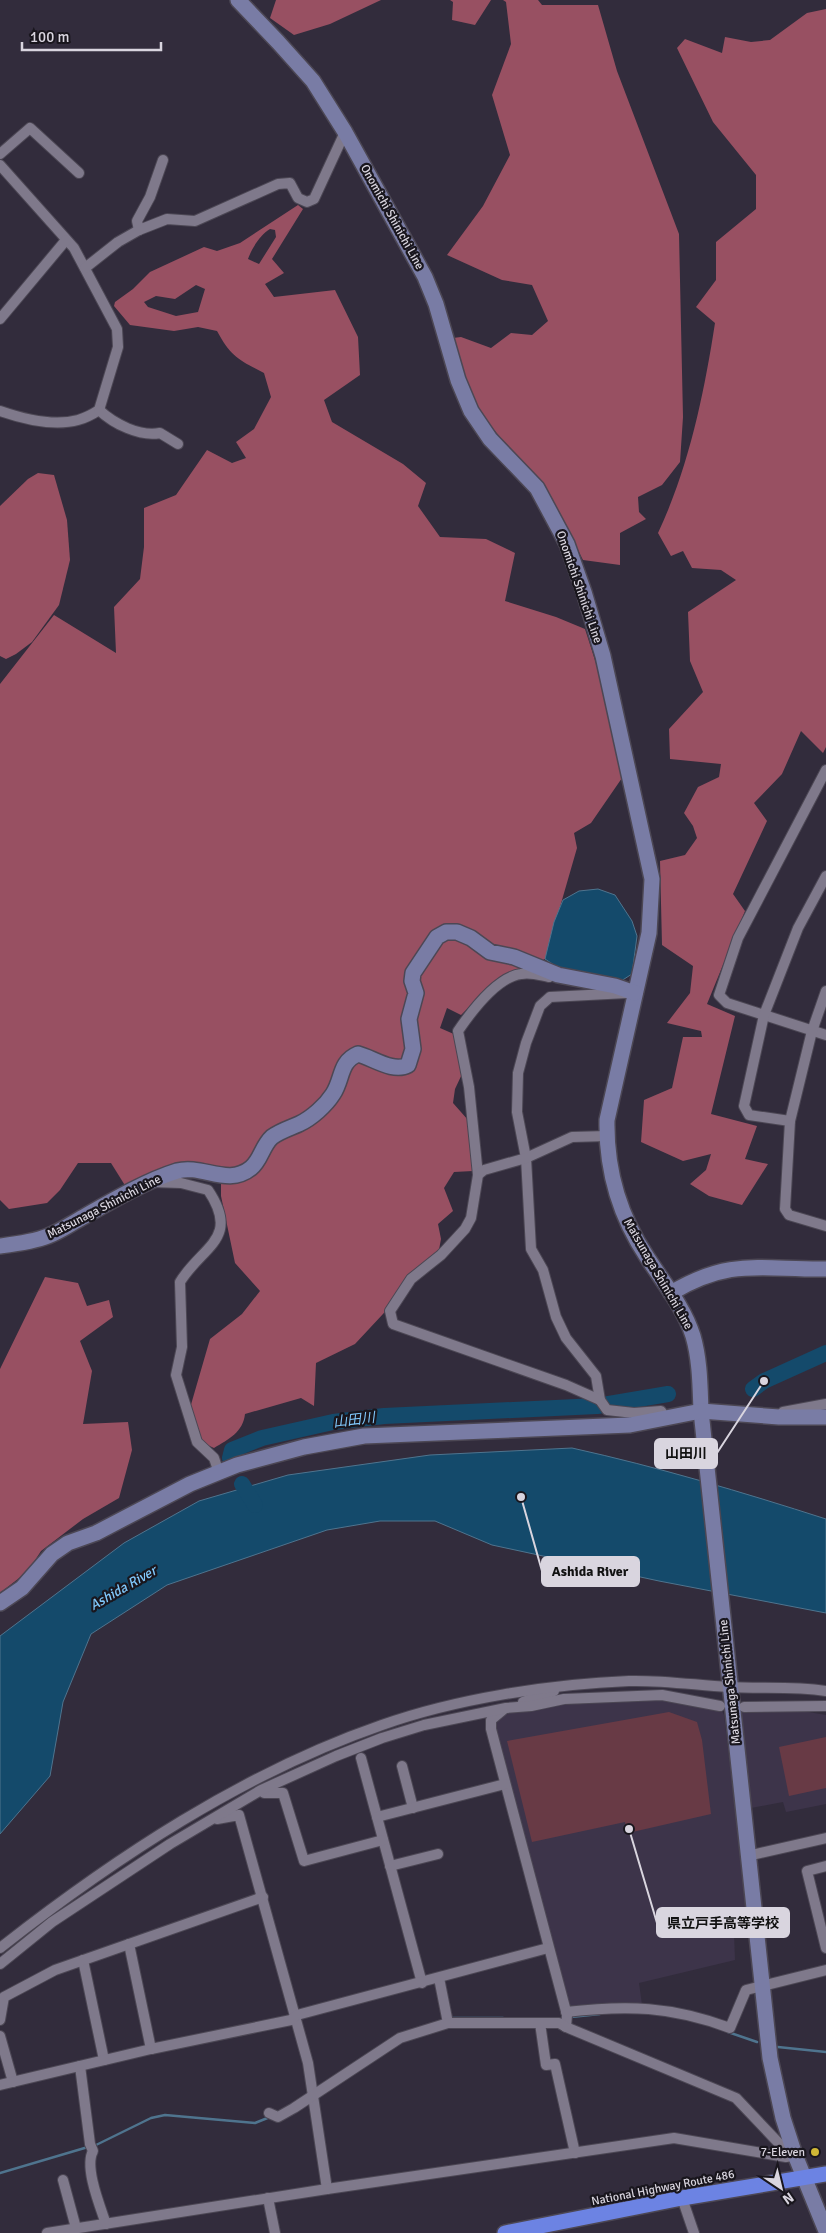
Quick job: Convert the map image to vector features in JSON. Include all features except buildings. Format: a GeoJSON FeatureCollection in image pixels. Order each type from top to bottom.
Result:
{"type":"FeatureCollection","features":[{"type":"Feature","properties":{"kind":"highway","name":"National Highway Route 486"},"geometry":{"type":"LineString","coordinates":[[505,2233],[682,2198],[826,2174]]}},
{"type":"Feature","properties":{"kind":"main road","name":"Onomichi Shinichi Line"},"geometry":{"type":"LineString","coordinates":[[238,0],[312,81],[345,132],[425,277],[436,304],[458,380],[471,411],[490,439],[537,488],[567,544],[603,656],[652,879],[649,933],[635,993]]}},
{"type":"Feature","properties":{"kind":"main road","name":"Matsunaga Shinichi Line"},"geometry":{"type":"LineString","coordinates":[[0,1246],[48,1236],[122,1195],[179,1170],[193,1170],[227,1177],[250,1170],[258,1162],[263,1148],[271,1138],[281,1131],[301,1123],[317,1112],[333,1095],[342,1067],[349,1058],[358,1054],[394,1068],[402,1068],[408,1065],[413,1049],[409,1019],[416,994],[412,981],[413,973],[437,937],[446,932],[457,932],[470,938],[490,952],[514,957],[558,975],[615,986],[635,993],[607,1120],[610,1168],[624,1215],[645,1255],[671,1293],[693,1335],[700,1381],[702,1419],[747,1856],[770,2058],[793,2156],[826,2231]]}},
{"type":"Feature","properties":{"kind":"main road"},"geometry":{"type":"LineString","coordinates":[[671,1293],[690,1282],[725,1269],[776,1267],[826,1269]]}},
{"type":"Feature","properties":{"kind":"main road"},"geometry":{"type":"LineString","coordinates":[[0,1603],[22,1588],[52,1554],[68,1543],[96,1533],[190,1484],[237,1465],[304,1447],[364,1436],[630,1424],[665,1418],[826,1417]]}},
{"type":"Feature","properties":{"kind":"street"},"geometry":{"type":"LineString","coordinates":[[0,154],[30,128],[78,173]]}},
{"type":"Feature","properties":{"kind":"street"},"geometry":{"type":"LineString","coordinates":[[85,268],[118,242],[139,230],[167,219],[195,221],[278,184],[290,182],[298,198],[307,202],[314,199],[345,132]]}},
{"type":"Feature","properties":{"kind":"street"},"geometry":{"type":"LineString","coordinates":[[139,230],[137,221],[150,197],[163,160]]}},
{"type":"Feature","properties":{"kind":"street"},"geometry":{"type":"LineString","coordinates":[[0,165],[66,240],[85,268],[117,329],[118,347],[99,410],[78,420],[61,423],[21,418],[0,411]]}},
{"type":"Feature","properties":{"kind":"street"},"geometry":{"type":"LineString","coordinates":[[0,319],[66,240]]}},
{"type":"Feature","properties":{"kind":"street"},"geometry":{"type":"LineString","coordinates":[[99,410],[113,422],[152,435],[160,433],[178,444]]}},
{"type":"Feature","properties":{"kind":"street"},"geometry":{"type":"LineString","coordinates":[[825,773],[738,938],[719,995],[727,1003],[826,1036]]}},
{"type":"Feature","properties":{"kind":"street"},"geometry":{"type":"LineString","coordinates":[[790,1121],[749,1115],[744,1106],[764,1015],[798,928],[826,876]]}},
{"type":"Feature","properties":{"kind":"street"},"geometry":{"type":"LineString","coordinates":[[558,975],[550,978],[532,973],[507,978],[474,1009],[458,1031],[468,1087],[478,1175],[471,1218],[465,1229],[441,1255],[411,1279],[390,1311],[393,1324],[566,1385],[600,1400],[608,1410],[634,1413],[661,1411],[665,1418]]}},
{"type":"Feature","properties":{"kind":"street"},"geometry":{"type":"LineString","coordinates":[[826,991],[812,1031],[790,1121],[785,1209],[789,1215],[826,1226]]}},
{"type":"Feature","properties":{"kind":"street"},"geometry":{"type":"LineString","coordinates":[[600,1400],[596,1376],[566,1338],[556,1316],[542,1270],[531,1249],[526,1158],[517,1112],[518,1073],[526,1043],[540,1006],[550,997],[635,993]]}},
{"type":"Feature","properties":{"kind":"street"},"geometry":{"type":"LineString","coordinates":[[478,1175],[484,1170],[526,1158],[572,1137],[607,1136]]}},
{"type":"Feature","properties":{"kind":"street"},"geometry":{"type":"LineString","coordinates":[[152,1182],[181,1184],[208,1190],[217,1204],[222,1219],[214,1244],[185,1273],[180,1282],[182,1347],[176,1375],[197,1442],[214,1458],[219,1473]]}},
{"type":"Feature","properties":{"kind":"street"},"geometry":{"type":"LineString","coordinates":[[779,1417],[782,1412],[826,1404]]}},
{"type":"Feature","properties":{"kind":"street"},"geometry":{"type":"LineString","coordinates":[[0,1948],[37,1919],[148,1842],[236,1790],[319,1750],[383,1724],[466,1702],[554,1687],[631,1680],[730,1682],[826,1691]]}},
{"type":"Feature","properties":{"kind":"street"},"geometry":{"type":"LineString","coordinates":[[554,1687],[554,1692],[506,1708],[490,1720],[567,2019],[736,2098],[793,2156]]}},
{"type":"Feature","properties":{"kind":"street"},"geometry":{"type":"LineString","coordinates":[[0,1964],[52,1922],[170,1844],[261,1790],[336,1756],[382,1738],[424,1725],[506,1708],[564,1700],[662,1695],[720,1706]]}},
{"type":"Feature","properties":{"kind":"street"},"geometry":{"type":"LineString","coordinates":[[744,1707],[826,1706]]}},
{"type":"Feature","properties":{"kind":"street"},"geometry":{"type":"LineString","coordinates":[[361,1758],[422,1982]]}},
{"type":"Feature","properties":{"kind":"street"},"geometry":{"type":"LineString","coordinates":[[402,1766],[413,1808]]}},
{"type":"Feature","properties":{"kind":"street"},"geometry":{"type":"LineString","coordinates":[[377,1817],[505,1784]]}},
{"type":"Feature","properties":{"kind":"street"},"geometry":{"type":"LineString","coordinates":[[261,1790],[264,1793],[283,1793],[304,1861],[383,1840]]}},
{"type":"Feature","properties":{"kind":"street"},"geometry":{"type":"LineString","coordinates":[[211,1821],[239,1815],[308,2063],[327,2189]]}},
{"type":"Feature","properties":{"kind":"street"},"geometry":{"type":"LineString","coordinates":[[747,1856],[826,1838]]}},
{"type":"Feature","properties":{"kind":"street"},"geometry":{"type":"LineString","coordinates":[[390,1866],[438,1854]]}},
{"type":"Feature","properties":{"kind":"street"},"geometry":{"type":"LineString","coordinates":[[826,1866],[807,1871],[826,1948]]}},
{"type":"Feature","properties":{"kind":"street"},"geometry":{"type":"LineString","coordinates":[[0,2020],[4,1997],[55,1970],[263,1897]]}},
{"type":"Feature","properties":{"kind":"street"},"geometry":{"type":"LineString","coordinates":[[129,1944],[151,2049]]}},
{"type":"Feature","properties":{"kind":"street"},"geometry":{"type":"LineString","coordinates":[[0,2085],[151,2049],[291,2020],[294,2017],[548,1948]]}},
{"type":"Feature","properties":{"kind":"street"},"geometry":{"type":"LineString","coordinates":[[83,1960],[104,2060]]}},
{"type":"Feature","properties":{"kind":"street"},"geometry":{"type":"LineString","coordinates":[[273,2115],[400,2038],[447,2019],[559,2024],[567,2019],[623,2007],[670,2010],[730,2028],[746,1990],[826,1970]]}},
{"type":"Feature","properties":{"kind":"street"},"geometry":{"type":"LineString","coordinates":[[439,1978],[447,2019]]}},
{"type":"Feature","properties":{"kind":"street"},"geometry":{"type":"LineString","coordinates":[[540,2023],[546,2064],[555,2064],[575,2153]]}},
{"type":"Feature","properties":{"kind":"street"},"geometry":{"type":"LineString","coordinates":[[0,2036],[13,2082]]}},
{"type":"Feature","properties":{"kind":"street"},"geometry":{"type":"LineString","coordinates":[[80,2066],[92,2148],[90,2157],[95,2190],[106,2224]]}},
{"type":"Feature","properties":{"kind":"street"},"geometry":{"type":"LineString","coordinates":[[47,2233],[327,2189],[674,2138],[793,2156]]}},
{"type":"Feature","properties":{"kind":"street"},"geometry":{"type":"LineString","coordinates":[[63,2180],[76,2228]]}},
{"type":"Feature","properties":{"kind":"street"},"geometry":{"type":"LineString","coordinates":[[268,2198],[275,2233]]}},
{"type":"Feature","properties":{"kind":"street"},"geometry":{"type":"LineString","coordinates":[[682,2198],[694,2233]]}},
{"type":"Feature","properties":{"kind":"shaded area"},"geometry":{"type":"Polygon","coordinates":[[[276,0],[381,0],[330,24],[294,35],[270,18],[276,0]]]}},
{"type":"Feature","properties":{"kind":"shaded area"},"geometry":{"type":"Polygon","coordinates":[[[450,0],[491,0],[475,25],[452,20],[453,2],[450,0]]]}},
{"type":"Feature","properties":{"kind":"shaded area"},"geometry":{"type":"Polygon","coordinates":[[[503,0],[538,0],[542,5],[598,5],[617,71],[679,234],[683,417],[680,462],[662,485],[638,497],[639,512],[646,519],[620,533],[620,565],[583,560],[551,497],[489,424],[465,385],[453,338],[461,337],[491,348],[511,333],[532,335],[548,321],[532,285],[502,280],[447,255],[483,206],[510,155],[492,95],[511,44],[506,2],[503,0]]]}},
{"type":"Feature","properties":{"kind":"shaded area"},"geometry":{"type":"Polygon","coordinates":[[[826,9],[826,747],[823,753],[801,731],[782,774],[754,803],[767,821],[733,894],[745,911],[707,1004],[735,1016],[711,1114],[757,1126],[745,1159],[768,1164],[742,1205],[709,1196],[690,1184],[706,1170],[711,1154],[683,1161],[641,1142],[644,1100],[672,1088],[683,1037],[702,1037],[701,1031],[667,1023],[690,993],[693,966],[662,945],[660,861],[685,855],[697,838],[693,826],[684,813],[698,787],[719,777],[721,764],[670,759],[669,729],[703,692],[690,661],[688,612],[736,580],[721,570],[692,568],[683,551],[671,556],[658,533],[687,456],[711,350],[715,323],[696,307],[716,280],[716,242],[756,209],[756,175],[713,122],[677,48],[685,39],[722,53],[725,37],[751,42],[770,40],[807,13],[826,9]]]}},
{"type":"Feature","properties":{"kind":"shaded area"},"geometry":{"type":"Polygon","coordinates":[[[298,205],[303,209],[272,259],[284,273],[265,284],[274,297],[335,290],[358,337],[360,375],[324,400],[332,422],[403,464],[426,483],[418,506],[440,537],[486,539],[515,553],[505,601],[556,617],[585,629],[601,679],[622,778],[591,823],[574,833],[577,848],[545,959],[493,983],[461,1015],[447,1008],[440,1028],[456,1035],[463,1072],[455,1089],[453,1103],[468,1120],[473,1171],[454,1172],[444,1188],[453,1211],[438,1224],[441,1239],[438,1255],[355,1344],[316,1363],[314,1406],[301,1398],[245,1414],[238,1430],[230,1438],[214,1448],[203,1443],[190,1408],[210,1339],[242,1314],[260,1291],[235,1263],[221,1196],[221,1181],[234,1176],[207,1164],[167,1167],[126,1187],[111,1163],[78,1163],[60,1190],[47,1203],[9,1209],[0,1200],[0,684],[54,615],[116,653],[114,607],[140,579],[144,547],[144,508],[176,495],[207,450],[232,463],[246,458],[236,442],[254,429],[271,397],[264,373],[236,357],[217,331],[198,327],[174,331],[130,325],[114,306],[115,302],[133,289],[150,272],[204,247],[217,251],[240,243],[298,205]],[[270,229],[257,242],[248,259],[259,264],[276,237],[275,230],[270,229]],[[196,285],[175,299],[156,296],[144,302],[148,307],[176,316],[198,312],[205,289],[196,285]]]}},
{"type":"Feature","properties":{"kind":"shaded area"},"geometry":{"type":"Polygon","coordinates":[[[38,473],[54,475],[67,520],[70,560],[59,605],[32,642],[6,659],[0,656],[0,506],[28,479],[38,473]]]}},
{"type":"Feature","properties":{"kind":"shaded area"},"geometry":{"type":"Polygon","coordinates":[[[45,1277],[78,1283],[87,1306],[109,1300],[113,1317],[80,1341],[92,1371],[83,1424],[128,1422],[132,1450],[119,1498],[83,1519],[41,1551],[28,1571],[0,1593],[0,1369],[45,1277]]]}},
{"type":"Feature","properties":{"kind":"shaded area"},"geometry":{"type":"Polygon","coordinates":[[[651,1698],[722,1711],[724,1715],[750,1933],[734,1933],[735,1960],[639,1983],[642,2005],[623,2003],[568,2010],[493,1726],[502,1714],[560,1705],[651,1698]]]}},
{"type":"Feature","properties":{"kind":"shaded area"},"geometry":{"type":"Polygon","coordinates":[[[791,1709],[826,1715],[826,1804],[786,1812],[783,1802],[751,1808],[740,1718],[743,1711],[791,1709]]]}},
{"type":"Feature","properties":{"kind":"shaded area"},"geometry":{"type":"Polygon","coordinates":[[[669,1712],[697,1722],[702,1740],[711,1814],[628,1833],[625,1822],[532,1842],[507,1741],[669,1712]]]}},
{"type":"Feature","properties":{"kind":"shaded area"},"geometry":{"type":"Polygon","coordinates":[[[826,1737],[826,1788],[789,1796],[779,1747],[826,1737]]]}},
{"type":"Feature","properties":{"kind":"water"},"geometry":{"type":"Polygon","coordinates":[[[598,889],[615,895],[632,921],[637,936],[632,974],[621,981],[557,967],[545,959],[554,922],[563,900],[579,891],[598,889]]]}},
{"type":"Feature","properties":{"kind":"water"},"geometry":{"type":"Polygon","coordinates":[[[572,1448],[700,1480],[826,1519],[826,1613],[659,1581],[492,1545],[435,1521],[380,1521],[327,1530],[167,1585],[91,1634],[63,1702],[50,1776],[0,1834],[0,1636],[124,1543],[199,1501],[288,1475],[430,1455],[572,1448]]]}},
{"type":"Feature","properties":{"kind":"waterway","name":"山田川"},"geometry":{"type":"LineString","coordinates":[[753,1389],[764,1381],[826,1353]]}},
{"type":"Feature","properties":{"kind":"waterway","name":"山田川"},"geometry":{"type":"LineString","coordinates":[[230,1458],[232,1450],[262,1438],[333,1422],[384,1416],[597,1406],[668,1394]]}},
{"type":"Feature","properties":{"kind":"waterway","name":"山田川"},"geometry":{"type":"LineString","coordinates":[[242,1484],[255,1505]]}},
{"type":"Feature","properties":{"kind":"waterway"},"geometry":{"type":"LineString","coordinates":[[571,2017],[600,2014]]}},
{"type":"Feature","properties":{"kind":"waterway"},"geometry":{"type":"LineString","coordinates":[[451,2018],[503,2018]]}},
{"type":"Feature","properties":{"kind":"waterway"},"geometry":{"type":"LineString","coordinates":[[728,2032],[757,2042]]}},
{"type":"Feature","properties":{"kind":"waterway"},"geometry":{"type":"LineString","coordinates":[[778,2047],[826,2052]]}},
{"type":"Feature","properties":{"kind":"waterway"},"geometry":{"type":"LineString","coordinates":[[94,2146],[151,2118],[165,2115],[255,2123],[270,2117]]}},
{"type":"Feature","properties":{"kind":"waterway"},"geometry":{"type":"LineString","coordinates":[[0,2173],[88,2147]]}},
{"type":"Feature","properties":{"kind":"place","name":"山田川"},"geometry":{"type":"Point","coordinates":[764,1381]}},
{"type":"Feature","properties":{"kind":"place","name":"Ashida River"},"geometry":{"type":"Point","coordinates":[521,1497]}},
{"type":"Feature","properties":{"kind":"place","name":"県立戸手高等学校"},"geometry":{"type":"Point","coordinates":[629,1829]}},
{"type":"Feature","properties":{"kind":"place","name":"7-Eleven"},"geometry":{"type":"Point","coordinates":[815,2152]}}]}
